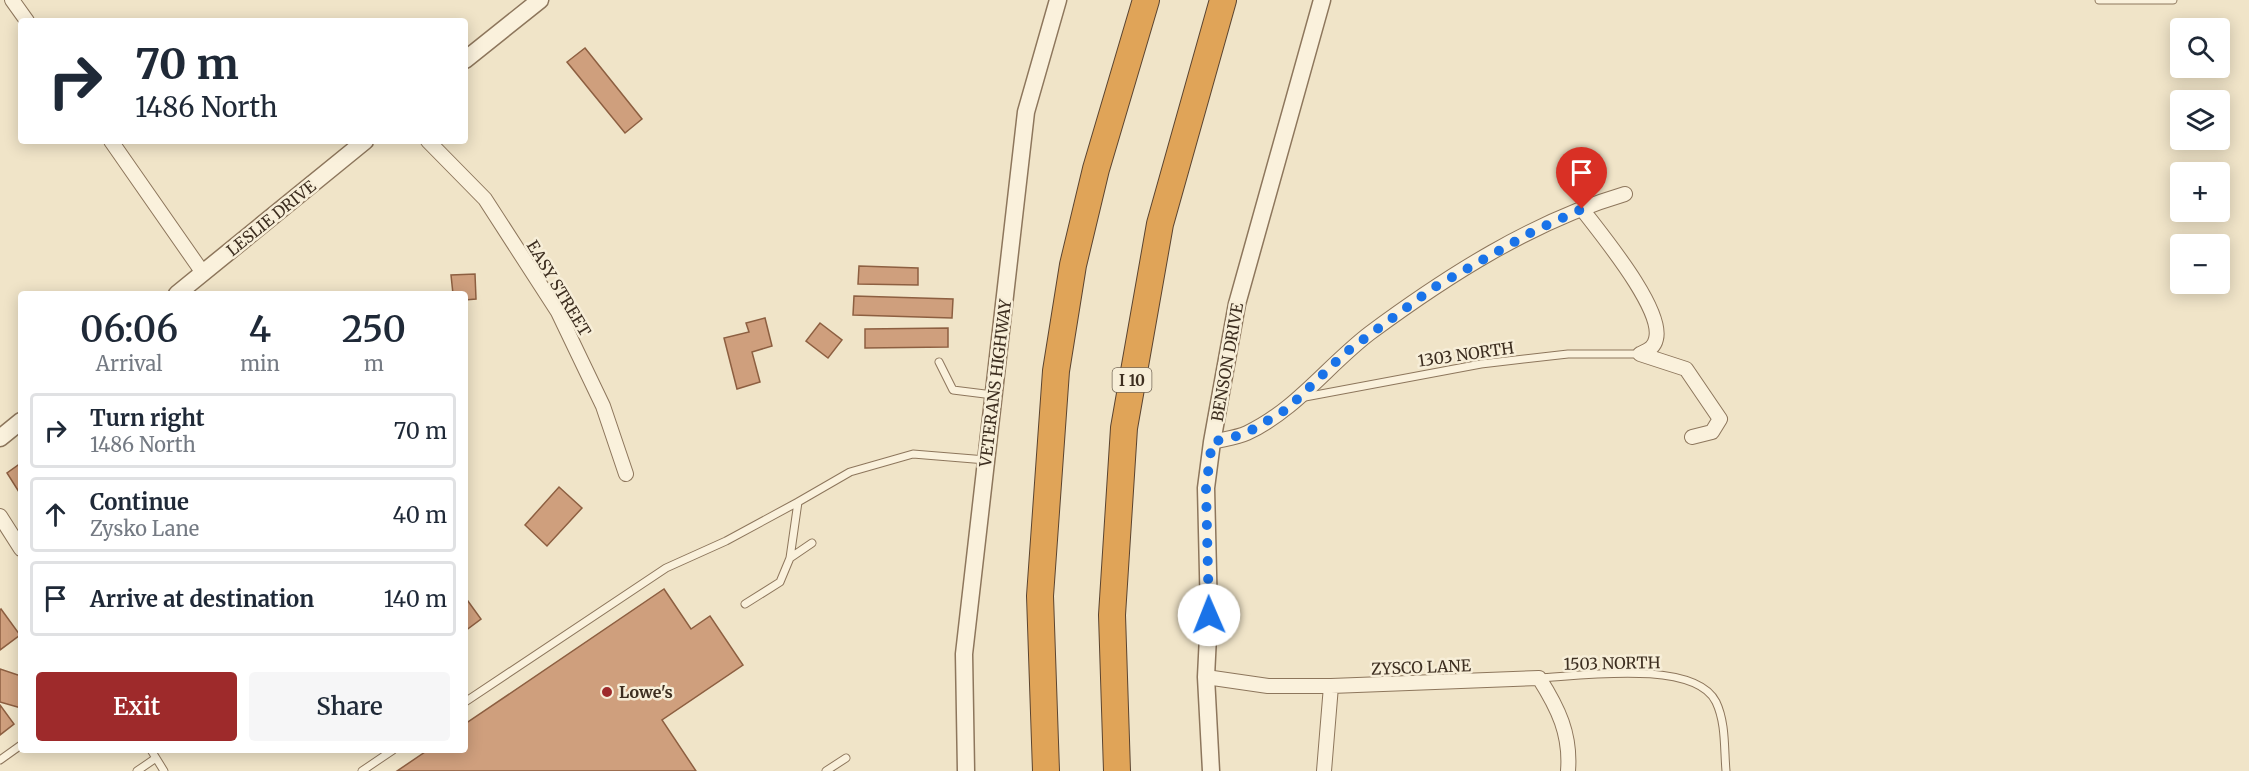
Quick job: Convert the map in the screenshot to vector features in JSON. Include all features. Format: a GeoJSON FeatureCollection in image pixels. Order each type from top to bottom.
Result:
{"type":"FeatureCollection","features":[{"type":"Feature","properties":{"kind":"highway"},"geometry":{"type":"LineString","coordinates":[[1046,771],[1040,596],[1056,371],[1072,265],[1088,201],[1146,0]]}},
{"type":"Feature","properties":{"kind":"highway","name":"I 10"},"geometry":{"type":"LineString","coordinates":[[1117,771],[1112,615],[1124,428],[1160,224],[1223,0]]}},
{"type":"Feature","properties":{"kind":"street"},"geometry":{"type":"LineString","coordinates":[[12,0],[25,18]]}},
{"type":"Feature","properties":{"kind":"street","name":"VETERANS HIGHWAY"},"geometry":{"type":"LineString","coordinates":[[966,771],[964,654],[1026,112],[1058,0]]}},
{"type":"Feature","properties":{"kind":"street","name":"BENSON DRIVE"},"geometry":{"type":"LineString","coordinates":[[1211,771],[1206,677],[1209,615],[1206,488],[1212,442],[1237,304],[1322,0]]}},
{"type":"Feature","properties":{"kind":"street"},"geometry":{"type":"LineString","coordinates":[[468,57],[533,2]]}},
{"type":"Feature","properties":{"kind":"street"},"geometry":{"type":"LineString","coordinates":[[113,144],[202,273]]}},
{"type":"Feature","properties":{"kind":"street","name":"LESLIE DRIVE"},"geometry":{"type":"LineString","coordinates":[[181,291],[361,144]]}},
{"type":"Feature","properties":{"kind":"street","name":"EASY STREET"},"geometry":{"type":"LineString","coordinates":[[431,144],[485,199],[558,312],[603,406],[626,474]]}},
{"type":"Feature","properties":{"kind":"street"},"geometry":{"type":"LineString","coordinates":[[1212,442],[1245,434],[1266,423],[1297,400],[1345,353],[1433,288],[1532,232],[1582,209],[1625,194]]}},
{"type":"Feature","properties":{"kind":"street"},"geometry":{"type":"LineString","coordinates":[[1582,209],[1636,281],[1655,322],[1657,338],[1652,348],[1640,354]]}},
{"type":"Feature","properties":{"kind":"street"},"geometry":{"type":"LineString","coordinates":[[1640,354],[1686,369],[1720,419],[1712,432],[1692,437]]}},
{"type":"Feature","properties":{"kind":"street"},"geometry":{"type":"LineString","coordinates":[[0,438],[18,423]]}},
{"type":"Feature","properties":{"kind":"street"},"geometry":{"type":"LineString","coordinates":[[0,516],[18,544]]}},
{"type":"Feature","properties":{"kind":"street","name":"ZYSCO LANE"},"geometry":{"type":"LineString","coordinates":[[1206,677],[1268,686],[1331,686],[1539,678]]}},
{"type":"Feature","properties":{"kind":"street"},"geometry":{"type":"LineString","coordinates":[[1539,678],[1558,707],[1563,721],[1568,771]]}},
{"type":"Feature","properties":{"kind":"street"},"geometry":{"type":"LineString","coordinates":[[1324,771],[1331,686]]}},
{"type":"Feature","properties":{"kind":"lane"},"geometry":{"type":"LineString","coordinates":[[2099,0],[2173,0]]}},
{"type":"Feature","properties":{"kind":"lane","name":"1303 NORTH"},"geometry":{"type":"LineString","coordinates":[[1297,400],[1317,393],[1481,364],[1568,354],[1640,354]]}},
{"type":"Feature","properties":{"kind":"lane"},"geometry":{"type":"LineString","coordinates":[[939,362],[953,390],[993,395]]}},
{"type":"Feature","properties":{"kind":"lane"},"geometry":{"type":"LineString","coordinates":[[468,700],[666,568],[726,541],[850,472],[913,454],[986,460]]}},
{"type":"Feature","properties":{"kind":"lane"},"geometry":{"type":"LineString","coordinates":[[746,604],[780,582],[790,558],[798,501]]}},
{"type":"Feature","properties":{"kind":"lane"},"geometry":{"type":"LineString","coordinates":[[790,558],[812,543]]}},
{"type":"Feature","properties":{"kind":"lane","name":"1503 NORTH"},"geometry":{"type":"LineString","coordinates":[[1539,678],[1635,674],[1666,675],[1692,682],[1716,701],[1723,724],[1726,771]]}},
{"type":"Feature","properties":{"kind":"lane"},"geometry":{"type":"LineString","coordinates":[[0,760],[18,747]]}},
{"type":"Feature","properties":{"kind":"lane"},"geometry":{"type":"LineString","coordinates":[[153,753],[165,771]]}},
{"type":"Feature","properties":{"kind":"lane"},"geometry":{"type":"LineString","coordinates":[[362,771],[389,753]]}},
{"type":"Feature","properties":{"kind":"lane"},"geometry":{"type":"LineString","coordinates":[[137,771],[156,758]]}},
{"type":"Feature","properties":{"kind":"lane"},"geometry":{"type":"LineString","coordinates":[[826,771],[846,758]]}},
{"type":"Feature","properties":{"kind":"building"},"geometry":{"type":"Polygon","coordinates":[[[585,48],[642,119],[625,133],[567,62],[585,48]]]}},
{"type":"Feature","properties":{"kind":"building"},"geometry":{"type":"Polygon","coordinates":[[[859,266],[918,268],[918,285],[858,284],[859,266]]]}},
{"type":"Feature","properties":{"kind":"building"},"geometry":{"type":"Polygon","coordinates":[[[475,274],[476,299],[468,300],[468,291],[453,291],[451,275],[475,274]]]}},
{"type":"Feature","properties":{"kind":"building"},"geometry":{"type":"Polygon","coordinates":[[[854,296],[953,299],[952,318],[853,315],[854,296]]]}},
{"type":"Feature","properties":{"kind":"building"},"geometry":{"type":"Polygon","coordinates":[[[765,318],[772,346],[752,352],[760,382],[737,389],[724,338],[749,332],[746,323],[765,318]]]}},
{"type":"Feature","properties":{"kind":"building"},"geometry":{"type":"Polygon","coordinates":[[[820,323],[842,340],[828,358],[806,341],[820,323]]]}},
{"type":"Feature","properties":{"kind":"building"},"geometry":{"type":"Polygon","coordinates":[[[948,328],[948,347],[865,348],[865,329],[948,328]]]}},
{"type":"Feature","properties":{"kind":"building"},"geometry":{"type":"Polygon","coordinates":[[[18,465],[18,490],[7,473],[18,465]]]}},
{"type":"Feature","properties":{"kind":"building"},"geometry":{"type":"Polygon","coordinates":[[[559,487],[582,508],[547,546],[525,525],[559,487]]]}},
{"type":"Feature","properties":{"kind":"building","name":"Lowe's"},"geometry":{"type":"Polygon","coordinates":[[[664,589],[691,629],[710,616],[743,665],[662,720],[696,771],[397,771],[424,753],[468,753],[468,722],[664,589]]]}},
{"type":"Feature","properties":{"kind":"building"},"geometry":{"type":"Polygon","coordinates":[[[468,601],[481,619],[468,629],[468,601]]]}},
{"type":"Feature","properties":{"kind":"building"},"geometry":{"type":"Polygon","coordinates":[[[0,610],[18,632],[18,636],[0,650],[0,610]]]}},
{"type":"Feature","properties":{"kind":"building"},"geometry":{"type":"Polygon","coordinates":[[[0,669],[18,675],[18,707],[0,702],[0,669]]]}},
{"type":"Feature","properties":{"kind":"building"},"geometry":{"type":"Polygon","coordinates":[[[0,705],[14,724],[0,735],[0,705]]]}},
{"type":"Feature","properties":{"kind":"place","name":"Lowe's"},"geometry":{"type":"Point","coordinates":[607,692]}},
{"type":"Feature","properties":{"kind":"route"},"geometry":{"type":"LineString","coordinates":[[1209,615],[1206,488],[1212,442],[1245,434],[1266,423],[1287,409],[1345,353],[1433,288],[1532,232],[1582,209]]}}]}
